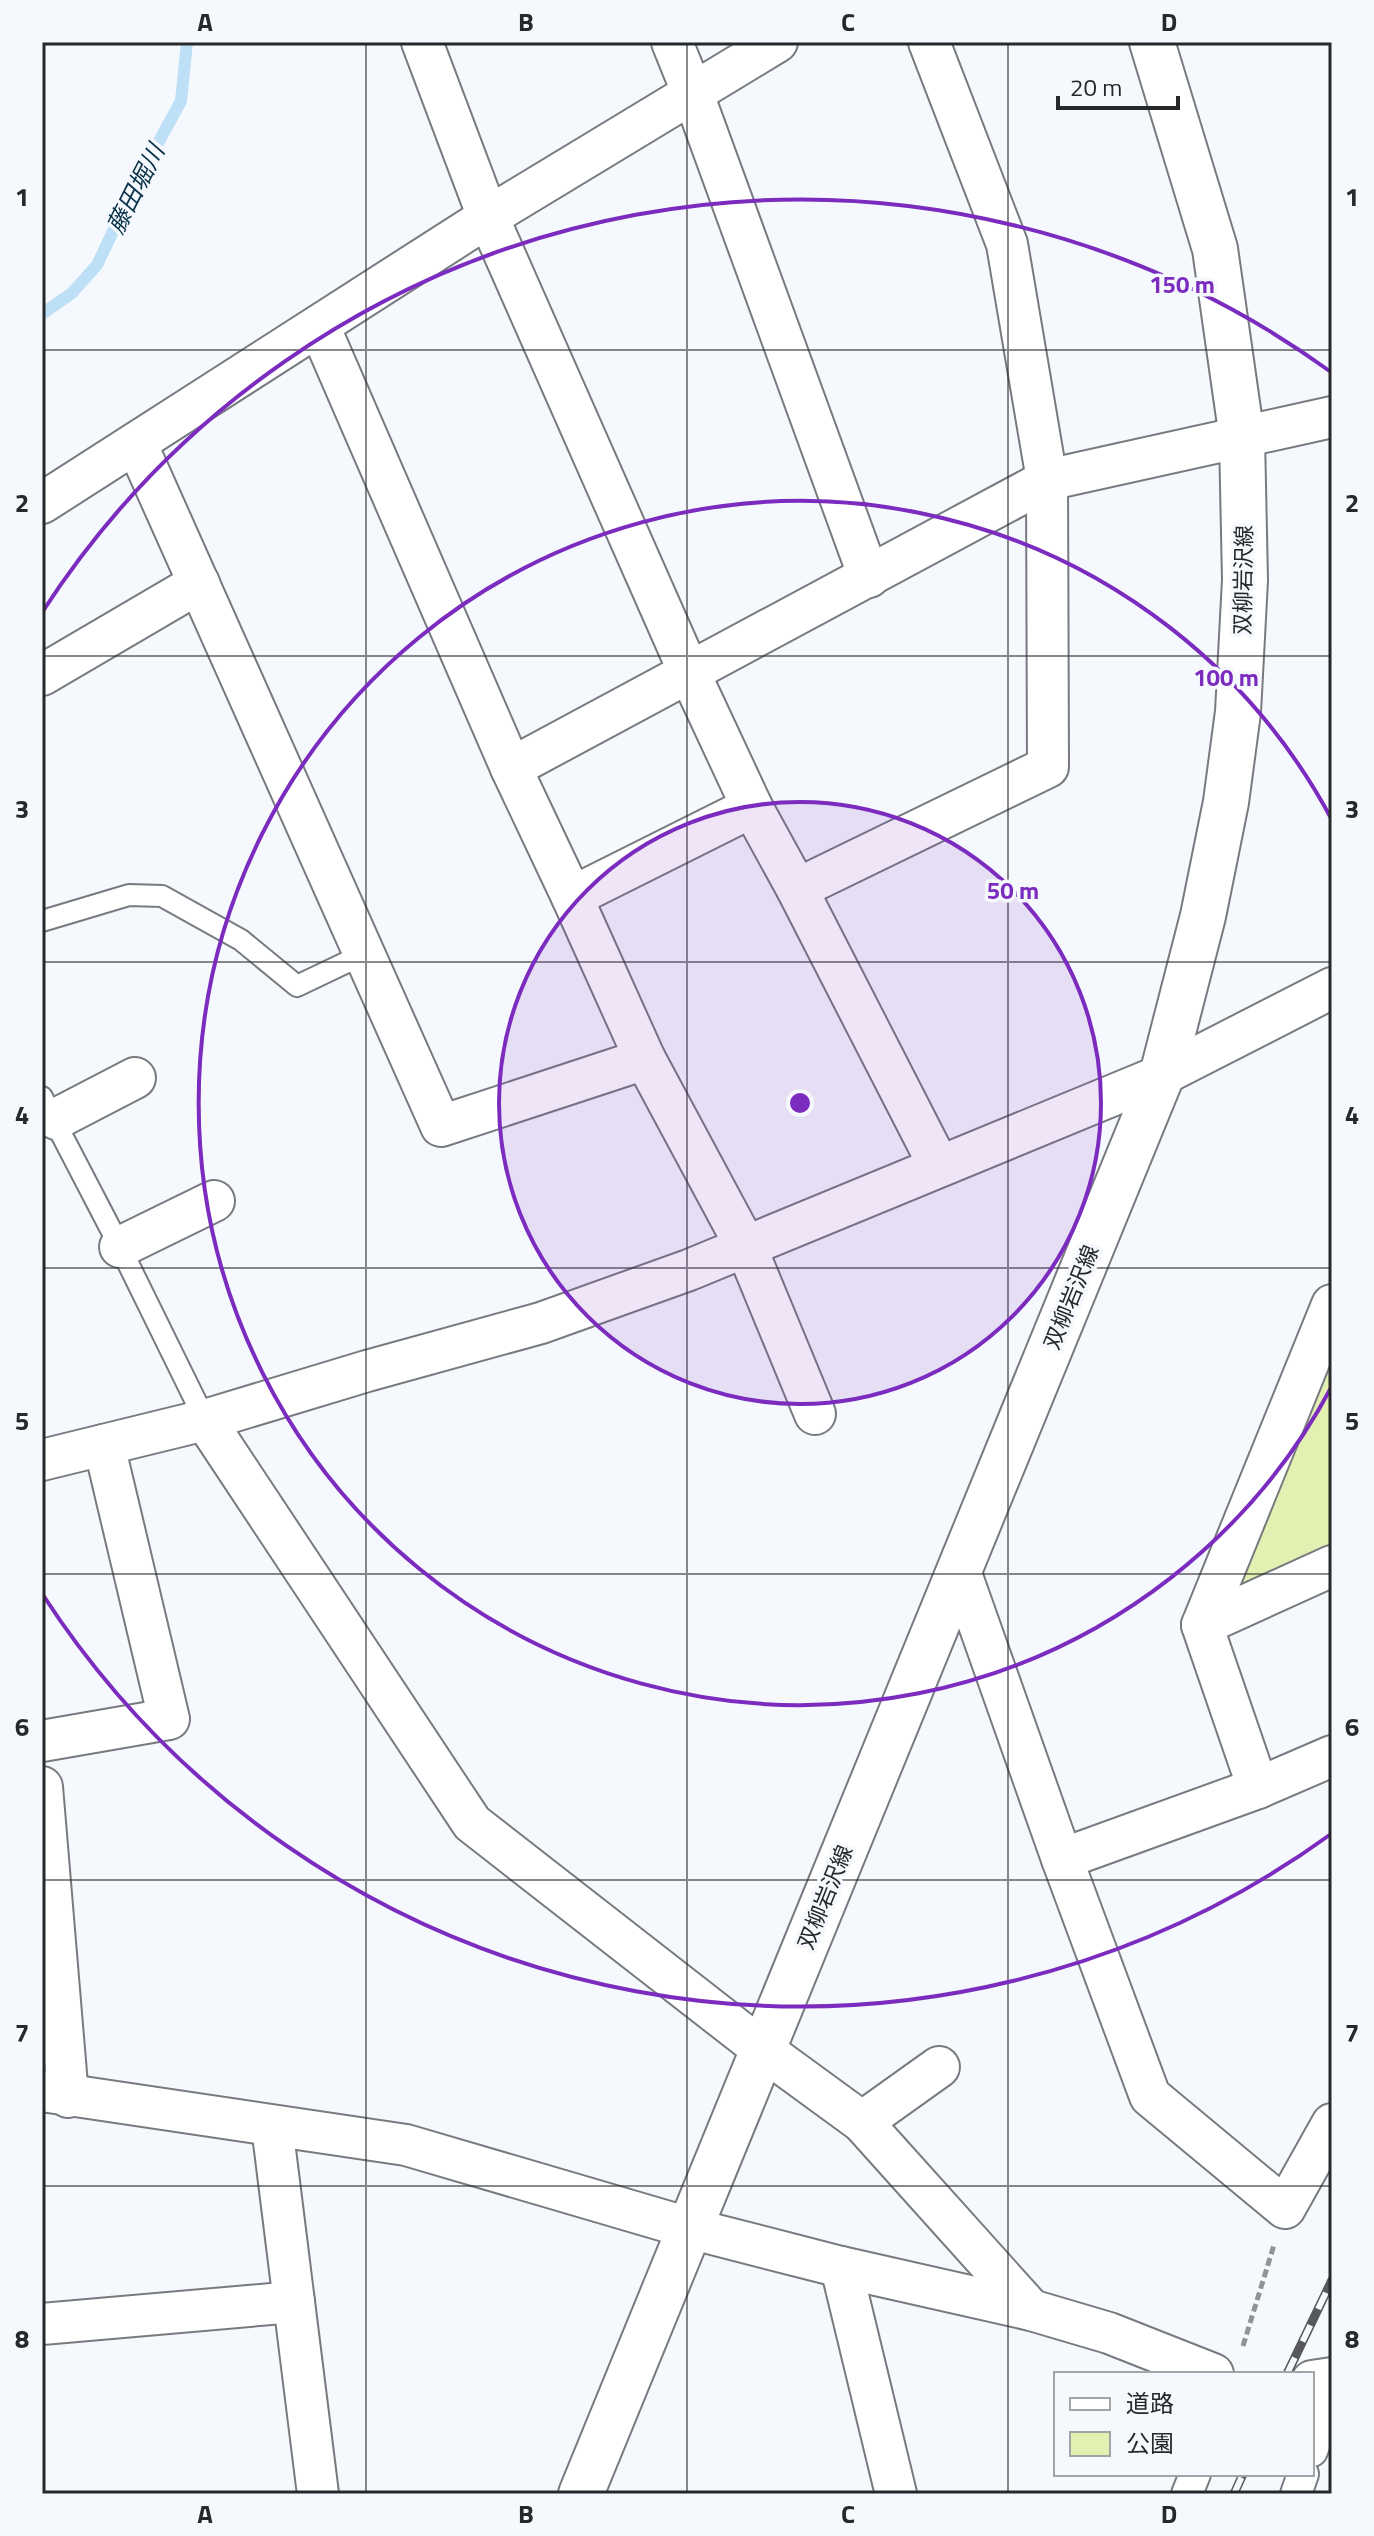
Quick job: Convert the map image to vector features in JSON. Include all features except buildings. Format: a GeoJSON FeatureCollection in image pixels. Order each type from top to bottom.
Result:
{"type":"FeatureCollection","features":[{"type":"Feature","properties":{"kind":"street"},"geometry":{"type":"LineString","coordinates":[[422,42],[488,217],[689,672],[752,807],[939,1166]]}},
{"type":"Feature","properties":{"kind":"street"},"geometry":{"type":"LineString","coordinates":[[672,42],[869,577]]}},
{"type":"Feature","properties":{"kind":"street"},"geometry":{"type":"LineString","coordinates":[[42,503],[488,217],[777,42]]}},
{"type":"Feature","properties":{"kind":"street"},"geometry":{"type":"LineString","coordinates":[[797,889],[1048,767],[1047,480],[1007,244],[929,42]]}},
{"type":"Feature","properties":{"kind":"street","name":"双柳岩沢線"},"geometry":{"type":"LineString","coordinates":[[581,2494],[1162,1075],[1203,916],[1226,802],[1238,712],[1245,580],[1242,438],[1215,249],[1152,42]]}},
{"type":"Feature","properties":{"kind":"street"},"geometry":{"type":"LineString","coordinates":[[319,326],[511,768],[645,1059],[746,1247],[815,1414]]}},
{"type":"Feature","properties":{"kind":"street"},"geometry":{"type":"LineString","coordinates":[[511,768],[1047,480],[1332,417]]}},
{"type":"Feature","properties":{"kind":"street"},"geometry":{"type":"LineString","coordinates":[[136,443],[441,1126],[645,1059]]}},
{"type":"Feature","properties":{"kind":"street"},"geometry":{"type":"LineString","coordinates":[[42,675],[199,583]]}},
{"type":"Feature","properties":{"kind":"street"},"geometry":{"type":"LineString","coordinates":[[572,897],[752,807]]}},
{"type":"Feature","properties":{"kind":"street"},"geometry":{"type":"LineString","coordinates":[[42,1460],[205,1420],[541,1323],[746,1247],[1162,1075],[1332,988]]}},
{"type":"Feature","properties":{"kind":"street"},"geometry":{"type":"LineString","coordinates":[[49,1108],[135,1078]]}},
{"type":"Feature","properties":{"kind":"street"},"geometry":{"type":"LineString","coordinates":[[120,1247],[214,1201]]}},
{"type":"Feature","properties":{"kind":"street"},"geometry":{"type":"LineString","coordinates":[[1258,1788],[1202,1625],[1332,1305]]}},
{"type":"Feature","properties":{"kind":"street"},"geometry":{"type":"LineString","coordinates":[[205,1420],[472,1823],[762,2049],[862,2122],[1031,2310]]}},
{"type":"Feature","properties":{"kind":"street"},"geometry":{"type":"LineString","coordinates":[[42,1741],[169,1719],[104,1445]]}},
{"type":"Feature","properties":{"kind":"street"},"geometry":{"type":"LineString","coordinates":[[1202,1625],[1332,1566]]}},
{"type":"Feature","properties":{"kind":"street"},"geometry":{"type":"LineString","coordinates":[[959,1568],[1150,2096],[1285,2208],[1332,2124]]}},
{"type":"Feature","properties":{"kind":"street"},"geometry":{"type":"LineString","coordinates":[[1062,1859],[1258,1788],[1332,1756]]}},
{"type":"Feature","properties":{"kind":"street"},"geometry":{"type":"LineString","coordinates":[[42,1787],[55,2094],[406,2145],[689,2228],[841,2267],[1031,2310],[1226,2366]]}},
{"type":"Feature","properties":{"kind":"street"},"geometry":{"type":"LineString","coordinates":[[862,2122],[939,2067]]}},
{"type":"Feature","properties":{"kind":"street"},"geometry":{"type":"LineString","coordinates":[[272,2126],[318,2494]]}},
{"type":"Feature","properties":{"kind":"street"},"geometry":{"type":"LineString","coordinates":[[841,2267],[896,2494]]}},
{"type":"Feature","properties":{"kind":"street"},"geometry":{"type":"LineString","coordinates":[[42,2324],[294,2302]]}},
{"type":"Feature","properties":{"kind":"street"},"geometry":{"type":"LineString","coordinates":[[1314,2446],[1332,2397]]}},
{"type":"Feature","properties":{"kind":"lane"},"geometry":{"type":"LineString","coordinates":[[42,921],[129,895],[162,896],[241,940],[297,986],[364,954]]}},
{"type":"Feature","properties":{"kind":"lane"},"geometry":{"type":"LineString","coordinates":[[49,1108],[205,1420]]}},
{"type":"Feature","properties":{"kind":"path"},"geometry":{"type":"LineString","coordinates":[[1226,2366],[1285,2208]]}},
{"type":"Feature","properties":{"kind":"green space"},"geometry":{"type":"Polygon","coordinates":[[[1332,1305],[1332,1566],[1202,1625],[1332,1305]]]}},
{"type":"Feature","properties":{"kind":"waterway","name":"藤田堀川"},"geometry":{"type":"LineString","coordinates":[[42,314],[72,293],[97,265],[135,185],[181,101],[187,42]]}},
{"type":"Feature","properties":{"kind":"railway"},"geometry":{"type":"LineString","coordinates":[[1288,2372],[1332,2280]]}},
{"type":"Feature","properties":{"kind":"railway"},"geometry":{"type":"LineString","coordinates":[[1234,2494],[1242,2476]]}}]}
